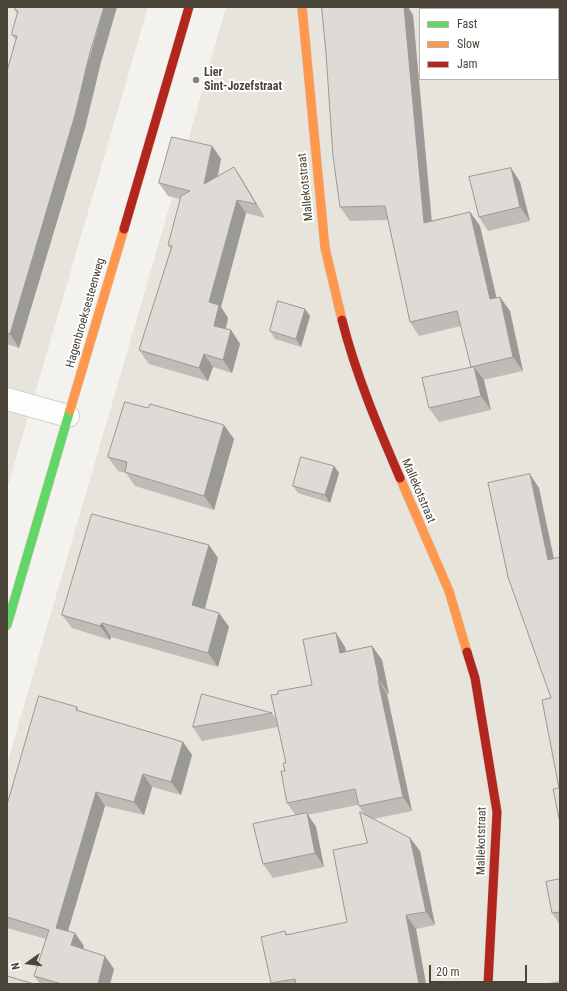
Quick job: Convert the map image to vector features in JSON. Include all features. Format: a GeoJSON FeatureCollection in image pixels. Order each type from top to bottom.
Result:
{"type":"FeatureCollection","features":[{"type":"Feature","properties":{"kind":"street","name":"Hagenbroeksesteenweg"},"geometry":{"type":"LineString","coordinates":[[7,625],[189,7]]}},
{"type":"Feature","properties":{"kind":"street","name":"Mallekotstraat"},"geometry":{"type":"LineString","coordinates":[[302,7],[325,248],[347,339],[372,412],[449,591],[475,678],[497,812],[488,984]]}},
{"type":"Feature","properties":{"kind":"street"},"geometry":{"type":"LineString","coordinates":[[7,399],[68,416]]}},
{"type":"Feature","properties":{"kind":"shaded area"},"geometry":{"type":"Polygon","coordinates":[[[7,7],[148,7],[7,489],[7,7]]]}},
{"type":"Feature","properties":{"kind":"shaded area"},"geometry":{"type":"Polygon","coordinates":[[[226,7],[560,7],[560,984],[7,984],[7,764],[226,7]]]}},
{"type":"Feature","properties":{"kind":"building"},"geometry":{"type":"Polygon","coordinates":[[[16,7],[104,7],[90,52],[75,115],[10,334],[7,333],[7,71],[17,36],[12,35],[18,11],[15,10],[16,7]]]}},
{"type":"Feature","properties":{"kind":"building"},"geometry":{"type":"Polygon","coordinates":[[[322,7],[404,7],[424,223],[470,212],[490,299],[500,297],[513,357],[471,367],[457,311],[410,322],[385,206],[340,207],[333,156],[322,7]]]}},
{"type":"Feature","properties":{"kind":"building"},"geometry":{"type":"Polygon","coordinates":[[[172,137],[212,146],[204,184],[234,167],[256,204],[237,200],[209,302],[219,305],[214,326],[231,330],[223,360],[204,354],[199,368],[139,350],[172,246],[168,245],[181,196],[190,191],[159,183],[172,137]]]}},
{"type":"Feature","properties":{"kind":"building"},"geometry":{"type":"Polygon","coordinates":[[[511,168],[520,207],[479,217],[469,177],[511,168]]]}},
{"type":"Feature","properties":{"kind":"building"},"geometry":{"type":"Polygon","coordinates":[[[278,301],[305,309],[296,339],[270,331],[278,301]]]}},
{"type":"Feature","properties":{"kind":"building"},"geometry":{"type":"Polygon","coordinates":[[[474,367],[481,396],[429,408],[422,378],[474,367]]]}},
{"type":"Feature","properties":{"kind":"building"},"geometry":{"type":"Polygon","coordinates":[[[125,402],[148,408],[150,404],[224,425],[204,496],[125,472],[127,462],[108,457],[125,402]]]}},
{"type":"Feature","properties":{"kind":"building"},"geometry":{"type":"Polygon","coordinates":[[[301,457],[334,466],[325,495],[293,486],[301,457]]]}},
{"type":"Feature","properties":{"kind":"building"},"geometry":{"type":"Polygon","coordinates":[[[530,474],[548,560],[560,557],[560,823],[553,789],[559,788],[542,700],[551,698],[508,577],[488,483],[530,474]]]}},
{"type":"Feature","properties":{"kind":"building"},"geometry":{"type":"Polygon","coordinates":[[[92,514],[209,545],[192,605],[219,613],[208,653],[102,623],[100,626],[62,615],[92,514]]]}},
{"type":"Feature","properties":{"kind":"building"},"geometry":{"type":"Polygon","coordinates":[[[336,633],[340,653],[372,646],[403,797],[359,806],[355,789],[287,803],[281,771],[285,771],[283,763],[286,763],[271,695],[278,694],[278,691],[312,685],[303,640],[336,633]]]}},
{"type":"Feature","properties":{"kind":"building"},"geometry":{"type":"Polygon","coordinates":[[[202,694],[272,713],[193,727],[202,694]]]}},
{"type":"Feature","properties":{"kind":"building"},"geometry":{"type":"Polygon","coordinates":[[[39,696],[77,707],[76,710],[183,742],[171,782],[143,774],[134,802],[96,792],[56,928],[75,933],[71,945],[105,956],[98,984],[62,984],[34,976],[49,930],[7,917],[7,805],[39,696]]]}},
{"type":"Feature","properties":{"kind":"building"},"geometry":{"type":"Polygon","coordinates":[[[360,812],[410,838],[426,912],[406,915],[419,984],[296,984],[295,979],[271,983],[261,937],[285,931],[286,935],[347,922],[333,850],[367,843],[360,812]]]}},
{"type":"Feature","properties":{"kind":"building"},"geometry":{"type":"Polygon","coordinates":[[[307,813],[315,853],[263,864],[253,824],[307,813]]]}},
{"type":"Feature","properties":{"kind":"building"},"geometry":{"type":"Polygon","coordinates":[[[560,879],[560,912],[552,913],[546,882],[560,879]]]}},
{"type":"Feature","properties":{"kind":"building"},"geometry":{"type":"Polygon","coordinates":[[[7,976],[34,984],[7,984],[7,976]]]}},
{"type":"Feature","properties":{"kind":"building"},"geometry":{"type":"Polygon","coordinates":[[[560,982],[560,984],[547,984],[560,982]]]}},
{"type":"Feature","properties":{"kind":"traffic: fast"},"geometry":{"type":"LineString","coordinates":[[7,625],[70,410]]}},
{"type":"Feature","properties":{"kind":"traffic: slow"},"geometry":{"type":"LineString","coordinates":[[302,7],[325,248],[342,320]]}},
{"type":"Feature","properties":{"kind":"traffic: slow"},"geometry":{"type":"LineString","coordinates":[[70,410],[124,229]]}},
{"type":"Feature","properties":{"kind":"traffic: slow"},"geometry":{"type":"LineString","coordinates":[[400,478],[449,591],[467,652]]}},
{"type":"Feature","properties":{"kind":"traffic: jam"},"geometry":{"type":"LineString","coordinates":[[124,229],[189,7]]}},
{"type":"Feature","properties":{"kind":"traffic: jam"},"geometry":{"type":"LineString","coordinates":[[342,320],[361,381],[400,478]]}},
{"type":"Feature","properties":{"kind":"traffic: jam"},"geometry":{"type":"LineString","coordinates":[[467,652],[475,678],[497,812],[488,984]]}},
{"type":"Feature","properties":{"kind":"place","name":"Lier Sint-Jozefstraat"},"geometry":{"type":"Point","coordinates":[196,80]}}]}
